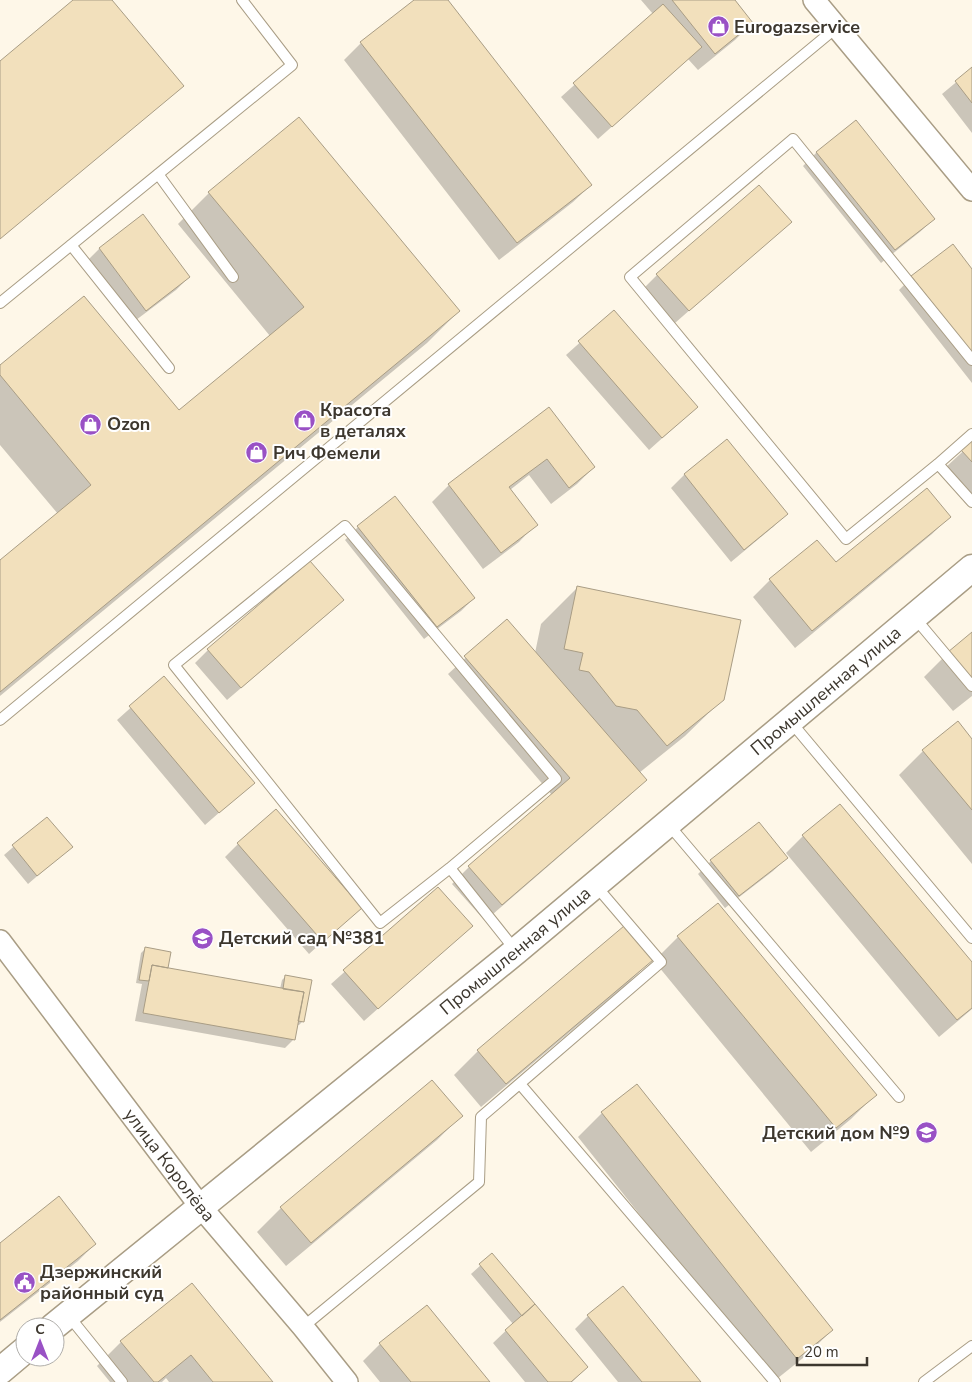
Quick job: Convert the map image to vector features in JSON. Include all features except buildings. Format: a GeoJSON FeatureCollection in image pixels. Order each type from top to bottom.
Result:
{"type":"FeatureCollection","features":[{"type":"Feature","properties":{"kind":"street"},"geometry":{"type":"LineString","coordinates":[[814,0],[972,190]]}},
{"type":"Feature","properties":{"kind":"street","name":"Промышленная улица"},"geometry":{"type":"LineString","coordinates":[[65,1317],[516,951],[972,568]]}},
{"type":"Feature","properties":{"kind":"street","name":"улица Королёва"},"geometry":{"type":"LineString","coordinates":[[0,941],[200,1206],[347,1382]]}},
{"type":"Feature","properties":{"kind":"street"},"geometry":{"type":"LineString","coordinates":[[0,1371],[15,1358]]}},
{"type":"Feature","properties":{"kind":"lane"},"geometry":{"type":"LineString","coordinates":[[0,303],[292,64],[242,0]]}},
{"type":"Feature","properties":{"kind":"lane"},"geometry":{"type":"LineString","coordinates":[[0,720],[836,28]]}},
{"type":"Feature","properties":{"kind":"lane"},"geometry":{"type":"LineString","coordinates":[[972,360],[793,139],[630,277],[846,539],[972,434]]}},
{"type":"Feature","properties":{"kind":"lane"},"geometry":{"type":"LineString","coordinates":[[158,174],[233,277]]}},
{"type":"Feature","properties":{"kind":"lane"},"geometry":{"type":"LineString","coordinates":[[71,245],[169,368]]}},
{"type":"Feature","properties":{"kind":"lane"},"geometry":{"type":"LineString","coordinates":[[938,464],[972,502]]}},
{"type":"Feature","properties":{"kind":"lane"},"geometry":{"type":"LineString","coordinates":[[345,526],[556,779],[450,868],[380,923],[174,665],[345,526]]}},
{"type":"Feature","properties":{"kind":"lane"},"geometry":{"type":"LineString","coordinates":[[914,616],[972,686]]}},
{"type":"Feature","properties":{"kind":"lane"},"geometry":{"type":"LineString","coordinates":[[790,721],[972,938]]}},
{"type":"Feature","properties":{"kind":"lane"},"geometry":{"type":"LineString","coordinates":[[668,824],[899,1097]]}},
{"type":"Feature","properties":{"kind":"lane"},"geometry":{"type":"LineString","coordinates":[[450,868],[516,951]]}},
{"type":"Feature","properties":{"kind":"lane"},"geometry":{"type":"LineString","coordinates":[[303,1327],[478,1182],[481,1117],[661,962],[595,885]]}},
{"type":"Feature","properties":{"kind":"lane"},"geometry":{"type":"LineString","coordinates":[[520,1084],[775,1382]]}},
{"type":"Feature","properties":{"kind":"lane"},"geometry":{"type":"LineString","coordinates":[[65,1326],[122,1382]]}},
{"type":"Feature","properties":{"kind":"lane"},"geometry":{"type":"LineString","coordinates":[[924,1382],[972,1346]]}},
{"type":"Feature","properties":{"kind":"place","name":"Eurogazservice"},"geometry":{"type":"Point","coordinates":[718,27]}},
{"type":"Feature","properties":{"kind":"place","name":"Красота в деталях"},"geometry":{"type":"Point","coordinates":[304,420]}},
{"type":"Feature","properties":{"kind":"place","name":"Ozon"},"geometry":{"type":"Point","coordinates":[91,424]}},
{"type":"Feature","properties":{"kind":"place","name":"Рич Фемели"},"geometry":{"type":"Point","coordinates":[257,453]}},
{"type":"Feature","properties":{"kind":"place","name":"Детский сад №381"},"geometry":{"type":"Point","coordinates":[203,938]}},
{"type":"Feature","properties":{"kind":"place","name":"Детский дом №9"},"geometry":{"type":"Point","coordinates":[926,1133]}},
{"type":"Feature","properties":{"kind":"place","name":"Дзержинский районный суд"},"geometry":{"type":"Point","coordinates":[24,1282]}}]}
